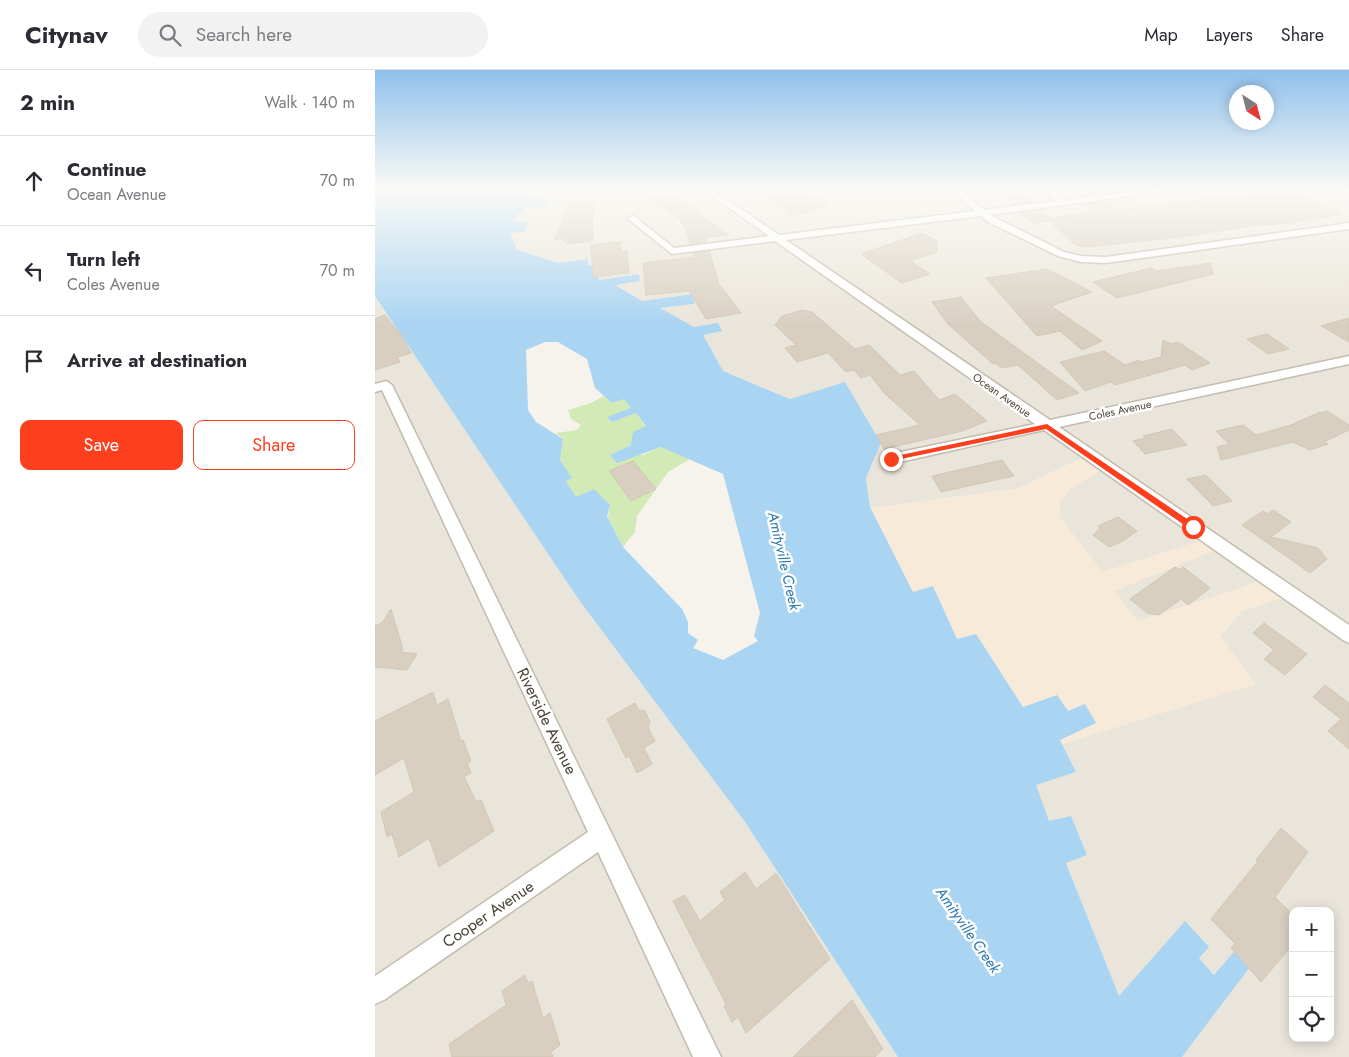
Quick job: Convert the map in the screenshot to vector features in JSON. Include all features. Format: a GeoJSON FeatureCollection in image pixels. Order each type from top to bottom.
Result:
{"type":"FeatureCollection","features":[{"type":"Feature","properties":{"kind":"street"},"geometry":{"type":"LineString","coordinates":[[651,234],[672,251],[807,234]]}},
{"type":"Feature","properties":{"kind":"street","name":"Ocean Avenue"},"geometry":{"type":"LineString","coordinates":[[769,234],[1349,635]]}},
{"type":"Feature","properties":{"kind":"street"},"geometry":{"type":"LineString","coordinates":[[1020,234],[1061,254],[1081,259],[1106,260],[1291,234]]}},
{"type":"Feature","properties":{"kind":"street","name":"Coles Avenue"},"geometry":{"type":"LineString","coordinates":[[891,459],[1349,360]]}},
{"type":"Feature","properties":{"kind":"street","name":"Riverside Avenue"},"geometry":{"type":"LineString","coordinates":[[380,387],[602,836],[707,1057]]}},
{"type":"Feature","properties":{"kind":"street","name":"Cooper Avenue"},"geometry":{"type":"LineString","coordinates":[[375,991],[602,836]]}},
{"type":"Feature","properties":{"kind":"shaded area"},"geometry":{"type":"Polygon","coordinates":[[[510,234],[1349,234],[1349,1057],[1182,1057],[1253,963],[1214,975],[1199,958],[1185,921],[1119,997],[1066,862],[1087,855],[1049,821],[1035,785],[1076,772],[1062,744],[1255,684],[1220,636],[1242,611],[1285,597],[1264,580],[1138,622],[1114,591],[1213,550],[1201,541],[1102,572],[1060,517],[1059,502],[1073,487],[1102,469],[1084,457],[1016,489],[870,508],[866,478],[881,443],[845,382],[791,399],[723,371],[702,334],[694,327],[659,308],[693,304],[693,294],[642,301],[615,285],[598,280],[597,271],[588,265],[587,259],[559,263],[517,250],[510,234]]]}},
{"type":"Feature","properties":{"kind":"shaded area"},"geometry":{"type":"Polygon","coordinates":[[[375,296],[579,600],[745,822],[898,1057],[375,1057],[375,296]]]}},
{"type":"Feature","properties":{"kind":"shaded area"},"geometry":{"type":"Polygon","coordinates":[[[1084,457],[1102,469],[1073,487],[1060,502],[1060,517],[1102,572],[1201,541],[1214,551],[1114,591],[1137,621],[1265,580],[1286,597],[1242,611],[1220,636],[1256,684],[1062,744],[1060,740],[1068,711],[1057,695],[1023,707],[976,634],[957,639],[933,587],[913,592],[870,508],[1016,489],[1084,457]]]}},
{"type":"Feature","properties":{"kind":"green space"},"geometry":{"type":"Polygon","coordinates":[[[604,396],[612,403],[624,398],[631,408],[608,417],[611,422],[636,413],[646,427],[631,445],[610,455],[643,455],[661,447],[690,459],[668,472],[637,516],[635,532],[623,547],[608,517],[610,505],[576,497],[566,481],[571,478],[560,460],[563,439],[556,433],[577,430],[581,425],[571,419],[568,410],[591,403],[604,396]]]}},
{"type":"Feature","properties":{"kind":"water","name":"Amityville Creek"},"geometry":{"type":"Polygon","coordinates":[[[375,234],[510,234],[517,250],[559,263],[588,259],[588,265],[595,265],[599,280],[639,274],[640,281],[615,285],[642,301],[693,294],[694,304],[660,308],[694,327],[718,323],[722,331],[703,335],[723,371],[790,399],[845,382],[881,443],[866,478],[870,507],[913,592],[933,586],[957,639],[976,634],[1023,707],[1057,695],[1068,711],[1085,704],[1096,723],[1060,740],[1076,772],[1036,785],[1049,821],[1071,816],[1087,855],[1066,863],[1119,996],[1185,921],[1209,947],[1199,958],[1214,975],[1238,947],[1253,963],[1182,1057],[898,1057],[745,822],[579,600],[375,296],[375,234]],[[545,342],[526,350],[528,410],[536,422],[563,439],[560,460],[572,478],[566,481],[576,497],[594,489],[610,505],[607,516],[623,547],[682,609],[688,622],[688,633],[698,640],[693,648],[723,660],[758,641],[754,636],[760,613],[723,474],[661,447],[617,463],[610,455],[631,445],[633,432],[646,426],[636,413],[612,422],[607,417],[631,408],[624,399],[612,403],[595,388],[587,359],[558,342],[545,342]]]}},
{"type":"Feature","properties":{"kind":"building"},"geometry":{"type":"Polygon","coordinates":[[[557,234],[593,234],[593,241],[567,244],[567,241],[563,241],[563,238],[555,239],[557,234]]]}},
{"type":"Feature","properties":{"kind":"building"},"geometry":{"type":"Polygon","coordinates":[[[687,234],[728,235],[705,238],[706,242],[690,244],[687,234]]]}},
{"type":"Feature","properties":{"kind":"building"},"geometry":{"type":"Polygon","coordinates":[[[919,234],[924,234],[937,241],[937,252],[911,261],[930,274],[902,283],[861,254],[919,234]]]}},
{"type":"Feature","properties":{"kind":"building"},"geometry":{"type":"Polygon","coordinates":[[[1064,234],[1200,234],[1088,247],[1075,245],[1064,234]]]}},
{"type":"Feature","properties":{"kind":"building"},"geometry":{"type":"Polygon","coordinates":[[[620,242],[621,252],[627,251],[629,273],[593,277],[591,245],[620,242]]]}},
{"type":"Feature","properties":{"kind":"building"},"geometry":{"type":"Polygon","coordinates":[[[709,251],[719,284],[741,313],[706,319],[689,291],[646,295],[643,263],[694,257],[693,253],[709,251]]]}},
{"type":"Feature","properties":{"kind":"building"},"geometry":{"type":"Polygon","coordinates":[[[1211,263],[1213,274],[1117,298],[1093,282],[1151,268],[1156,271],[1211,263]]]}},
{"type":"Feature","properties":{"kind":"building"},"geometry":{"type":"Polygon","coordinates":[[[1047,269],[1092,292],[1051,306],[1102,341],[1082,350],[1060,331],[1037,336],[986,278],[1047,269]]]}},
{"type":"Feature","properties":{"kind":"building"},"geometry":{"type":"Polygon","coordinates":[[[961,297],[980,321],[1079,393],[1057,400],[1018,365],[1001,368],[995,363],[993,364],[948,324],[932,302],[961,297]]]}},
{"type":"Feature","properties":{"kind":"building"},"geometry":{"type":"Polygon","coordinates":[[[802,310],[812,312],[855,349],[869,345],[900,375],[914,371],[939,400],[955,394],[987,421],[962,431],[884,449],[876,435],[920,425],[885,394],[870,375],[861,378],[854,370],[846,372],[828,353],[797,362],[785,348],[796,345],[775,325],[782,316],[802,310]]]}},
{"type":"Feature","properties":{"kind":"building"},"geometry":{"type":"Polygon","coordinates":[[[385,315],[401,335],[411,353],[397,357],[400,362],[375,370],[375,319],[385,315]]]}},
{"type":"Feature","properties":{"kind":"building"},"geometry":{"type":"Polygon","coordinates":[[[1349,318],[1349,342],[1321,326],[1349,318]]]}},
{"type":"Feature","properties":{"kind":"building"},"geometry":{"type":"Polygon","coordinates":[[[1267,334],[1289,349],[1268,354],[1247,339],[1267,334]]]}},
{"type":"Feature","properties":{"kind":"building"},"geometry":{"type":"Polygon","coordinates":[[[1163,340],[1171,344],[1178,342],[1210,363],[1192,370],[1185,365],[1115,385],[1111,382],[1085,391],[1060,362],[1104,351],[1125,365],[1139,360],[1141,362],[1161,357],[1163,340]]]}},
{"type":"Feature","properties":{"kind":"building"},"geometry":{"type":"Polygon","coordinates":[[[1327,411],[1349,425],[1349,430],[1324,442],[1328,444],[1310,450],[1293,442],[1221,460],[1217,447],[1229,444],[1216,431],[1243,425],[1256,435],[1291,425],[1320,412],[1327,411]]]}},
{"type":"Feature","properties":{"kind":"building"},"geometry":{"type":"Polygon","coordinates":[[[1172,429],[1187,445],[1145,454],[1133,441],[1146,438],[1143,436],[1172,429]]]}},
{"type":"Feature","properties":{"kind":"building"},"geometry":{"type":"Polygon","coordinates":[[[1002,460],[1014,476],[941,492],[932,476],[1002,460]]]}},
{"type":"Feature","properties":{"kind":"building"},"geometry":{"type":"Polygon","coordinates":[[[633,461],[656,489],[631,501],[609,471],[633,461]]]}},
{"type":"Feature","properties":{"kind":"building"},"geometry":{"type":"Polygon","coordinates":[[[1206,475],[1232,501],[1213,506],[1187,479],[1206,475]]]}},
{"type":"Feature","properties":{"kind":"building"},"geometry":{"type":"Polygon","coordinates":[[[1273,510],[1291,522],[1271,537],[1318,548],[1327,559],[1310,573],[1242,525],[1263,511],[1267,514],[1273,510]]]}},
{"type":"Feature","properties":{"kind":"building"},"geometry":{"type":"Polygon","coordinates":[[[1118,517],[1137,531],[1123,541],[1109,547],[1093,535],[1100,528],[1098,526],[1118,517]]]}},
{"type":"Feature","properties":{"kind":"building"},"geometry":{"type":"Polygon","coordinates":[[[1175,567],[1179,570],[1183,567],[1210,588],[1188,605],[1181,599],[1159,615],[1147,613],[1130,599],[1175,567]]]}},
{"type":"Feature","properties":{"kind":"building"},"geometry":{"type":"Polygon","coordinates":[[[391,609],[403,649],[401,652],[417,654],[407,670],[375,667],[375,626],[382,623],[391,609]]]}},
{"type":"Feature","properties":{"kind":"building"},"geometry":{"type":"Polygon","coordinates":[[[1264,623],[1307,654],[1285,675],[1264,659],[1274,650],[1253,633],[1264,623]]]}},
{"type":"Feature","properties":{"kind":"building"},"geometry":{"type":"Polygon","coordinates":[[[1325,685],[1349,703],[1349,749],[1328,731],[1341,719],[1313,697],[1325,685]]]}},
{"type":"Feature","properties":{"kind":"building"},"geometry":{"type":"Polygon","coordinates":[[[433,692],[437,705],[448,699],[461,741],[463,740],[471,761],[467,763],[471,773],[464,777],[476,801],[481,800],[494,831],[439,867],[429,838],[399,857],[392,834],[387,837],[381,812],[414,792],[404,758],[375,775],[375,721],[433,692]]]}},
{"type":"Feature","properties":{"kind":"building"},"geometry":{"type":"Polygon","coordinates":[[[635,703],[639,710],[645,711],[650,722],[648,727],[655,741],[644,748],[652,764],[637,773],[629,756],[626,758],[607,719],[635,703]]]}},
{"type":"Feature","properties":{"kind":"building"},"geometry":{"type":"Polygon","coordinates":[[[1281,828],[1308,852],[1275,897],[1289,911],[1289,949],[1261,982],[1231,948],[1235,944],[1211,919],[1258,861],[1256,860],[1281,828]]]}},
{"type":"Feature","properties":{"kind":"building"},"geometry":{"type":"Polygon","coordinates":[[[745,872],[756,889],[776,873],[830,959],[746,1033],[738,1017],[732,1022],[724,1006],[726,1004],[673,901],[685,895],[700,921],[725,900],[720,892],[745,872]]]}},
{"type":"Feature","properties":{"kind":"building"},"geometry":{"type":"Polygon","coordinates":[[[525,975],[528,983],[532,981],[543,1018],[550,1013],[560,1045],[551,1052],[553,1057],[452,1057],[449,1044],[506,1005],[502,991],[525,975]]]}},
{"type":"Feature","properties":{"kind":"building"},"geometry":{"type":"Polygon","coordinates":[[[852,1000],[883,1049],[875,1057],[793,1057],[852,1000]]]}},
{"type":"Feature","properties":{"kind":"route"},"geometry":{"type":"LineString","coordinates":[[891,459],[1047,426],[1193,527]]}}]}
